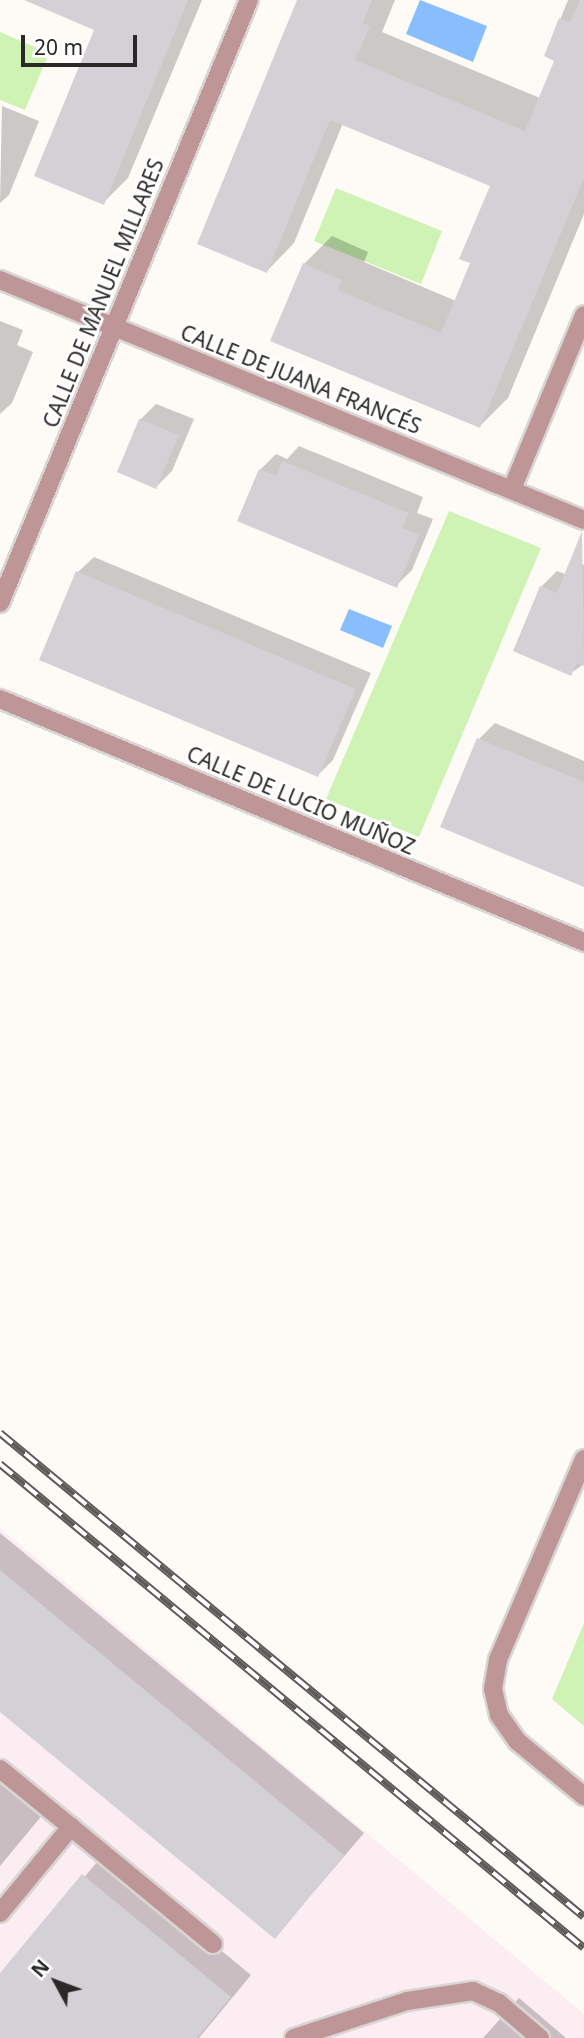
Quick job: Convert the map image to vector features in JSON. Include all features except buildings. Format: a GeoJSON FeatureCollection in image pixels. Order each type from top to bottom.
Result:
{"type":"FeatureCollection","features":[{"type":"Feature","properties":{"kind":"street","name":"CALLE DE MANUEL MILLARES"},"geometry":{"type":"LineString","coordinates":[[0,603],[249,0]]}},
{"type":"Feature","properties":{"kind":"street","name":"CALLE DE JUANA FRANCÉS"},"geometry":{"type":"LineString","coordinates":[[0,281],[584,520]]}},
{"type":"Feature","properties":{"kind":"street"},"geometry":{"type":"LineString","coordinates":[[512,489],[584,315]]}},
{"type":"Feature","properties":{"kind":"street","name":"CALLE DE LUCIO MUÑOZ"},"geometry":{"type":"LineString","coordinates":[[0,699],[584,942]]}},
{"type":"Feature","properties":{"kind":"street"},"geometry":{"type":"LineString","coordinates":[[584,1459],[498,1660],[493,1689],[499,1715],[517,1741],[584,1796]]}},
{"type":"Feature","properties":{"kind":"street"},"geometry":{"type":"LineString","coordinates":[[0,1769],[213,1944]]}},
{"type":"Feature","properties":{"kind":"street"},"geometry":{"type":"LineString","coordinates":[[0,1913],[71,1827]]}},
{"type":"Feature","properties":{"kind":"street"},"geometry":{"type":"LineString","coordinates":[[295,2038],[407,2001],[473,1991],[499,2003],[540,2038]]}},
{"type":"Feature","properties":{"kind":"shaded area"},"geometry":{"type":"Polygon","coordinates":[[[0,1528],[584,2014],[584,2038],[0,2038],[0,1528]]]}},
{"type":"Feature","properties":{"kind":"green space"},"geometry":{"type":"Polygon","coordinates":[[[0,32],[49,53],[25,110],[0,100],[0,32]]]}},
{"type":"Feature","properties":{"kind":"green space"},"geometry":{"type":"Polygon","coordinates":[[[336,188],[442,231],[421,284],[314,241],[336,188]]]}},
{"type":"Feature","properties":{"kind":"green space"},"geometry":{"type":"Polygon","coordinates":[[[449,511],[541,548],[419,837],[326,799],[449,511]]]}},
{"type":"Feature","properties":{"kind":"green space"},"geometry":{"type":"Polygon","coordinates":[[[584,1623],[584,1726],[552,1699],[584,1623]]]}},
{"type":"Feature","properties":{"kind":"water"},"geometry":{"type":"Polygon","coordinates":[[[420,0],[487,26],[473,62],[406,34],[420,0]]]}},
{"type":"Feature","properties":{"kind":"water"},"geometry":{"type":"Polygon","coordinates":[[[349,609],[392,626],[383,648],[340,630],[349,609]]]}},
{"type":"Feature","properties":{"kind":"railway"},"geometry":{"type":"LineString","coordinates":[[0,1433],[584,1917]]}},
{"type":"Feature","properties":{"kind":"railway"},"geometry":{"type":"LineString","coordinates":[[0,1464],[584,1948]]}}]}
